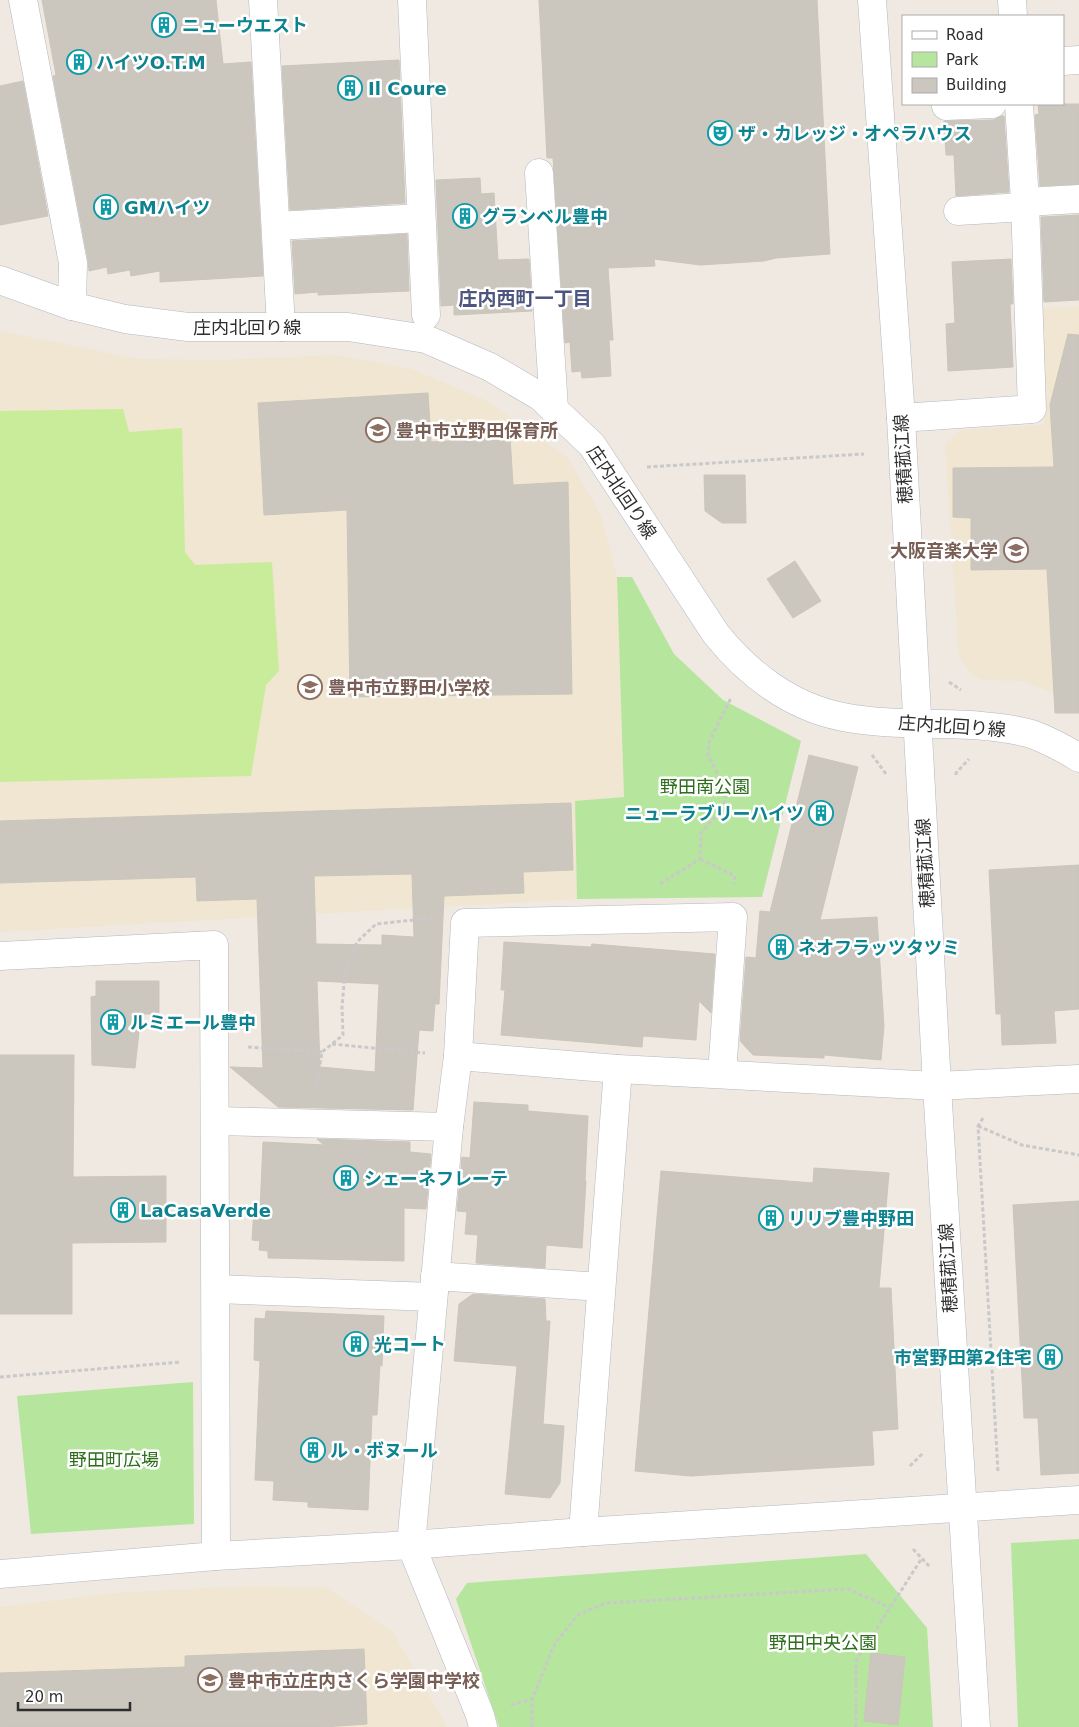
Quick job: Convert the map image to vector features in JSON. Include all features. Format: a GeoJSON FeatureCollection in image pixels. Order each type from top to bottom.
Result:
{"type":"FeatureCollection","features":[{"type":"Feature","properties":{"kind":"street"},"geometry":{"type":"LineString","coordinates":[[23,0],[73,263],[72,306]]}},
{"type":"Feature","properties":{"kind":"street"},"geometry":{"type":"LineString","coordinates":[[263,0],[282,327]]}},
{"type":"Feature","properties":{"kind":"street"},"geometry":{"type":"LineString","coordinates":[[412,0],[426,315]]}},
{"type":"Feature","properties":{"kind":"street","name":"穂積菰江線"},"geometry":{"type":"LineString","coordinates":[[872,0],[901,418],[937,1086],[976,1727]]}},
{"type":"Feature","properties":{"kind":"street"},"geometry":{"type":"LineString","coordinates":[[1012,0],[1013,15]]}},
{"type":"Feature","properties":{"kind":"street"},"geometry":{"type":"LineString","coordinates":[[1064,61],[1079,60]]}},
{"type":"Feature","properties":{"kind":"street"},"geometry":{"type":"LineString","coordinates":[[946,106],[969,105]]}},
{"type":"Feature","properties":{"kind":"street"},"geometry":{"type":"LineString","coordinates":[[901,418],[1032,409],[1019,105]]}},
{"type":"Feature","properties":{"kind":"street"},"geometry":{"type":"LineString","coordinates":[[539,173],[554,410]]}},
{"type":"Feature","properties":{"kind":"street"},"geometry":{"type":"LineString","coordinates":[[958,211],[1079,198]]}},
{"type":"Feature","properties":{"kind":"street"},"geometry":{"type":"LineString","coordinates":[[276,226],[421,218]]}},
{"type":"Feature","properties":{"kind":"street","name":"庄内北回り線"},"geometry":{"type":"LineString","coordinates":[[0,280],[72,306],[125,319],[188,327],[348,327],[426,339],[490,367],[541,397],[592,445],[716,634],[740,661],[776,689],[817,710],[843,717],[918,723],[977,724],[1030,734],[1079,758]]}},
{"type":"Feature","properties":{"kind":"street"},"geometry":{"type":"LineString","coordinates":[[483,1727],[480,1714],[411,1545],[449,1127],[458,1056],[465,923],[733,917],[722,1074]]}},
{"type":"Feature","properties":{"kind":"street"},"geometry":{"type":"LineString","coordinates":[[0,956],[214,945],[216,1556]]}},
{"type":"Feature","properties":{"kind":"street"},"geometry":{"type":"LineString","coordinates":[[458,1056],[618,1069],[937,1086],[1079,1079]]}},
{"type":"Feature","properties":{"kind":"street"},"geometry":{"type":"LineString","coordinates":[[583,1532],[618,1069]]}},
{"type":"Feature","properties":{"kind":"street"},"geometry":{"type":"LineString","coordinates":[[216,1121],[449,1127]]}},
{"type":"Feature","properties":{"kind":"street"},"geometry":{"type":"LineString","coordinates":[[216,1289],[434,1286],[601,1287]]}},
{"type":"Feature","properties":{"kind":"street"},"geometry":{"type":"LineString","coordinates":[[0,1574],[216,1556],[411,1545],[1079,1500]]}},
{"type":"Feature","properties":{"kind":"path"},"geometry":{"type":"LineString","coordinates":[[639,468],[864,454]]}},
{"type":"Feature","properties":{"kind":"path"},"geometry":{"type":"LineString","coordinates":[[650,919],[655,888],[700,859],[701,833],[723,808],[726,798],[724,786],[708,755],[708,742],[733,693]]}},
{"type":"Feature","properties":{"kind":"path"},"geometry":{"type":"LineString","coordinates":[[868,750],[886,774],[886,783]]}},
{"type":"Feature","properties":{"kind":"path"},"geometry":{"type":"LineString","coordinates":[[956,782],[956,772],[973,755]]}},
{"type":"Feature","properties":{"kind":"path"},"geometry":{"type":"LineString","coordinates":[[316,1123],[316,1082],[322,1052],[343,1035],[342,1007],[345,972],[357,942],[376,924],[428,918],[465,923]]}},
{"type":"Feature","properties":{"kind":"path"},"geometry":{"type":"LineString","coordinates":[[332,1044],[458,1056]]}},
{"type":"Feature","properties":{"kind":"path"},"geometry":{"type":"LineString","coordinates":[[215,1045],[322,1052]]}},
{"type":"Feature","properties":{"kind":"path"},"geometry":{"type":"LineString","coordinates":[[997,1451],[978,1126],[1022,1145],[1079,1154]]}},
{"type":"Feature","properties":{"kind":"path"},"geometry":{"type":"LineString","coordinates":[[0,1377],[214,1359]]}},
{"type":"Feature","properties":{"kind":"path"},"geometry":{"type":"LineString","coordinates":[[910,1466],[924,1455]]}},
{"type":"Feature","properties":{"kind":"path"},"geometry":{"type":"LineString","coordinates":[[914,1549],[930,1567]]}},
{"type":"Feature","properties":{"kind":"path"},"geometry":{"type":"LineString","coordinates":[[856,1727],[856,1661],[922,1558]]}},
{"type":"Feature","properties":{"kind":"path"},"geometry":{"type":"LineString","coordinates":[[532,1727],[532,1699],[556,1643],[579,1614],[606,1603],[848,1589],[889,1607]]}},
{"type":"Feature","properties":{"kind":"shaded area","name":"大阪音楽大学"},"geometry":{"type":"Polygon","coordinates":[[[1079,306],[1079,703],[1023,681],[984,680],[972,675],[959,656],[945,444],[962,430],[1044,425],[1040,308],[1079,306]]]}},
{"type":"Feature","properties":{"kind":"shaded area","name":"豊中市立野田小学校"},"geometry":{"type":"Polygon","coordinates":[[[0,331],[137,359],[222,360],[335,355],[412,369],[487,401],[568,458],[601,515],[617,577],[624,797],[575,801],[577,899],[0,932],[0,331]]]}},
{"type":"Feature","properties":{"kind":"shaded area","name":"豊中市立庄内さくら学園中学校"},"geometry":{"type":"Polygon","coordinates":[[[244,1586],[325,1587],[393,1632],[447,1727],[0,1727],[0,1607],[116,1593],[244,1586]]]}},
{"type":"Feature","properties":{"kind":"green space"},"geometry":{"type":"Polygon","coordinates":[[[123,409],[129,432],[182,428],[185,552],[195,565],[272,562],[279,671],[266,685],[251,776],[0,782],[0,411],[123,409]]]}},
{"type":"Feature","properties":{"kind":"green space","name":"野田南公園"},"geometry":{"type":"Polygon","coordinates":[[[617,577],[632,577],[674,654],[723,700],[801,741],[762,897],[577,899],[575,801],[624,797],[617,577]]]}},
{"type":"Feature","properties":{"kind":"green space","name":"野田町広場"},"geometry":{"type":"Polygon","coordinates":[[[193,1382],[194,1524],[31,1534],[17,1396],[193,1382]]]}},
{"type":"Feature","properties":{"kind":"green space"},"geometry":{"type":"Polygon","coordinates":[[[1079,1539],[1079,1727],[1018,1727],[1011,1543],[1079,1539]]]}},
{"type":"Feature","properties":{"kind":"green space","name":"野田中央公園"},"geometry":{"type":"Polygon","coordinates":[[[866,1554],[927,1628],[933,1727],[499,1727],[456,1599],[467,1583],[866,1554]]]}},
{"type":"Feature","properties":{"kind":"building"},"geometry":{"type":"Polygon","coordinates":[[[42,0],[216,0],[223,64],[251,62],[263,276],[160,282],[160,271],[131,276],[130,270],[108,274],[107,267],[89,271],[53,76],[56,75],[42,0]]]}},
{"type":"Feature","properties":{"kind":"building"},"geometry":{"type":"Polygon","coordinates":[[[539,0],[817,0],[830,254],[700,265],[654,259],[655,266],[608,268],[613,340],[609,340],[611,376],[582,378],[581,371],[572,372],[570,342],[565,343],[553,158],[547,158],[539,0]]]}},
{"type":"Feature","properties":{"kind":"building"},"geometry":{"type":"Polygon","coordinates":[[[399,60],[405,203],[290,210],[282,66],[399,60]]]}},
{"type":"Feature","properties":{"kind":"building"},"geometry":{"type":"Polygon","coordinates":[[[23,81],[48,216],[0,225],[0,86],[23,81]]]}},
{"type":"Feature","properties":{"kind":"building"},"geometry":{"type":"Polygon","coordinates":[[[1079,104],[1079,184],[1040,186],[1035,115],[1039,114],[1038,105],[1079,104]]]}},
{"type":"Feature","properties":{"kind":"building"},"geometry":{"type":"Polygon","coordinates":[[[1004,116],[1009,192],[956,196],[954,155],[946,155],[944,121],[993,120],[1004,116]]]}},
{"type":"Feature","properties":{"kind":"building"},"geometry":{"type":"Polygon","coordinates":[[[480,178],[481,194],[494,193],[498,260],[529,259],[532,311],[454,315],[454,305],[441,306],[436,180],[480,178]]]}},
{"type":"Feature","properties":{"kind":"building"},"geometry":{"type":"Polygon","coordinates":[[[1079,215],[1079,300],[1044,302],[1041,217],[1079,215]]]}},
{"type":"Feature","properties":{"kind":"building"},"geometry":{"type":"Polygon","coordinates":[[[407,234],[409,291],[318,295],[318,292],[295,294],[292,241],[407,234]]]}},
{"type":"Feature","properties":{"kind":"building"},"geometry":{"type":"Polygon","coordinates":[[[1011,259],[1013,304],[1010,304],[1013,367],[948,371],[946,324],[955,323],[952,262],[1011,259]]]}},
{"type":"Feature","properties":{"kind":"building"},"geometry":{"type":"Polygon","coordinates":[[[1068,334],[1079,335],[1079,713],[1055,713],[1047,569],[971,570],[971,518],[953,517],[953,468],[1054,467],[1050,405],[1068,334]]]}},
{"type":"Feature","properties":{"kind":"building"},"geometry":{"type":"Polygon","coordinates":[[[428,393],[431,442],[510,437],[513,485],[568,482],[572,694],[350,697],[347,510],[264,515],[258,403],[428,393]]]}},
{"type":"Feature","properties":{"kind":"building"},"geometry":{"type":"Polygon","coordinates":[[[704,475],[745,475],[746,523],[722,523],[705,511],[704,475]]]}},
{"type":"Feature","properties":{"kind":"building"},"geometry":{"type":"Polygon","coordinates":[[[795,561],[821,601],[793,618],[767,579],[795,561]]]}},
{"type":"Feature","properties":{"kind":"building"},"geometry":{"type":"Polygon","coordinates":[[[809,755],[858,767],[820,920],[877,917],[884,1026],[881,1060],[824,1055],[824,1058],[753,1055],[740,1041],[746,957],[756,958],[760,911],[770,912],[809,755]]]}},
{"type":"Feature","properties":{"kind":"building"},"geometry":{"type":"Polygon","coordinates":[[[571,803],[573,870],[523,872],[524,893],[444,896],[439,1004],[435,1004],[433,1031],[419,1030],[413,1110],[278,1107],[230,1067],[263,1068],[257,899],[197,901],[196,877],[0,883],[0,821],[571,803]],[[412,874],[314,876],[316,944],[382,945],[382,935],[414,937],[412,874]],[[317,981],[320,1067],[375,1072],[379,984],[317,981]]]}},
{"type":"Feature","properties":{"kind":"building"},"geometry":{"type":"Polygon","coordinates":[[[1079,865],[1079,1009],[1054,1011],[1056,1043],[1002,1045],[1001,1014],[996,1014],[989,870],[1079,865]]]}},
{"type":"Feature","properties":{"kind":"building"},"geometry":{"type":"Polygon","coordinates":[[[504,942],[591,947],[592,944],[715,954],[711,1013],[699,1001],[696,1040],[643,1036],[642,1047],[501,1035],[505,990],[501,990],[504,942]]]}},
{"type":"Feature","properties":{"kind":"building","name":"ルミエール豊中"},"geometry":{"type":"Polygon","coordinates":[[[96,981],[159,981],[159,1014],[141,1014],[135,1068],[92,1065],[91,997],[96,996],[96,981]]]}},
{"type":"Feature","properties":{"kind":"building"},"geometry":{"type":"Polygon","coordinates":[[[0,1055],[74,1055],[73,1177],[166,1176],[166,1242],[72,1243],[72,1314],[0,1314],[0,1055]]]}},
{"type":"Feature","properties":{"kind":"building"},"geometry":{"type":"Polygon","coordinates":[[[474,1102],[528,1105],[528,1111],[588,1116],[582,1248],[546,1245],[545,1268],[476,1263],[478,1235],[465,1234],[467,1212],[457,1211],[462,1157],[470,1158],[474,1102]]]}},
{"type":"Feature","properties":{"kind":"building"},"geometry":{"type":"Polygon","coordinates":[[[317,1139],[410,1142],[410,1152],[431,1154],[426,1209],[404,1208],[404,1261],[268,1258],[268,1251],[259,1250],[260,1241],[252,1240],[254,1210],[260,1211],[263,1142],[324,1145],[317,1139]]]}},
{"type":"Feature","properties":{"kind":"building"},"geometry":{"type":"Polygon","coordinates":[[[814,1168],[889,1173],[879,1288],[891,1288],[898,1429],[872,1431],[874,1465],[691,1476],[635,1471],[661,1171],[813,1183],[814,1168]]]}},
{"type":"Feature","properties":{"kind":"building","name":"市営野田第2住宅"},"geometry":{"type":"Polygon","coordinates":[[[1079,1201],[1079,1473],[1041,1475],[1038,1418],[1024,1418],[1013,1205],[1079,1201]]]}},
{"type":"Feature","properties":{"kind":"building"},"geometry":{"type":"Polygon","coordinates":[[[473,1294],[545,1299],[546,1321],[550,1321],[543,1424],[564,1426],[560,1483],[550,1498],[505,1494],[517,1366],[454,1361],[459,1304],[473,1294]]]}},
{"type":"Feature","properties":{"kind":"building"},"geometry":{"type":"Polygon","coordinates":[[[266,1311],[384,1316],[382,1366],[380,1365],[377,1415],[372,1415],[368,1510],[308,1507],[308,1502],[273,1500],[274,1481],[255,1480],[260,1361],[254,1360],[255,1318],[265,1319],[266,1311]]]}},
{"type":"Feature","properties":{"kind":"building"},"geometry":{"type":"Polygon","coordinates":[[[364,1649],[367,1724],[324,1727],[0,1727],[0,1673],[185,1667],[185,1656],[364,1649]]]}},
{"type":"Feature","properties":{"kind":"building"},"geometry":{"type":"Polygon","coordinates":[[[871,1653],[905,1657],[898,1725],[864,1721],[871,1653]]]}},
{"type":"Feature","properties":{"kind":"place","name":"ニューウエスト"},"geometry":{"type":"Point","coordinates":[164,25]}},
{"type":"Feature","properties":{"kind":"place","name":"ハイツO.T.M"},"geometry":{"type":"Point","coordinates":[79,62]}},
{"type":"Feature","properties":{"kind":"place","name":"Il Coure"},"geometry":{"type":"Point","coordinates":[350,88]}},
{"type":"Feature","properties":{"kind":"place","name":"ザ・カレッジ・オペラハウス"},"geometry":{"type":"Point","coordinates":[720,133]}},
{"type":"Feature","properties":{"kind":"place","name":"GMハイツ"},"geometry":{"type":"Point","coordinates":[106,207]}},
{"type":"Feature","properties":{"kind":"place","name":"グランベル豊中"},"geometry":{"type":"Point","coordinates":[465,216]}},
{"type":"Feature","properties":{"kind":"place","name":"豊中市立野田保育所"},"geometry":{"type":"Point","coordinates":[378,430]}},
{"type":"Feature","properties":{"kind":"place","name":"大阪音楽大学"},"geometry":{"type":"Point","coordinates":[1016,550]}},
{"type":"Feature","properties":{"kind":"place","name":"豊中市立野田小学校"},"geometry":{"type":"Point","coordinates":[310,687]}},
{"type":"Feature","properties":{"kind":"place","name":"ニューラブリーハイツ"},"geometry":{"type":"Point","coordinates":[821,813]}},
{"type":"Feature","properties":{"kind":"place","name":"ネオフラッツタツミ"},"geometry":{"type":"Point","coordinates":[781,947]}},
{"type":"Feature","properties":{"kind":"place","name":"ルミエール豊中"},"geometry":{"type":"Point","coordinates":[113,1022]}},
{"type":"Feature","properties":{"kind":"place","name":"シェーネフレーテ"},"geometry":{"type":"Point","coordinates":[346,1178]}},
{"type":"Feature","properties":{"kind":"place","name":"LaCasaVerde"},"geometry":{"type":"Point","coordinates":[123,1210]}},
{"type":"Feature","properties":{"kind":"place","name":"リリブ豊中野田"},"geometry":{"type":"Point","coordinates":[771,1218]}},
{"type":"Feature","properties":{"kind":"place","name":"光コート"},"geometry":{"type":"Point","coordinates":[356,1344]}},
{"type":"Feature","properties":{"kind":"place","name":"市営野田第2住宅"},"geometry":{"type":"Point","coordinates":[1050,1357]}},
{"type":"Feature","properties":{"kind":"place","name":"ル・ボヌール"},"geometry":{"type":"Point","coordinates":[313,1450]}},
{"type":"Feature","properties":{"kind":"place","name":"豊中市立庄内さくら学園中学校"},"geometry":{"type":"Point","coordinates":[210,1680]}},
{"type":"Feature","properties":{"kind":"district","name":"庄内西町一丁目"},"geometry":{"type":"Point","coordinates":[525,298]}}]}
